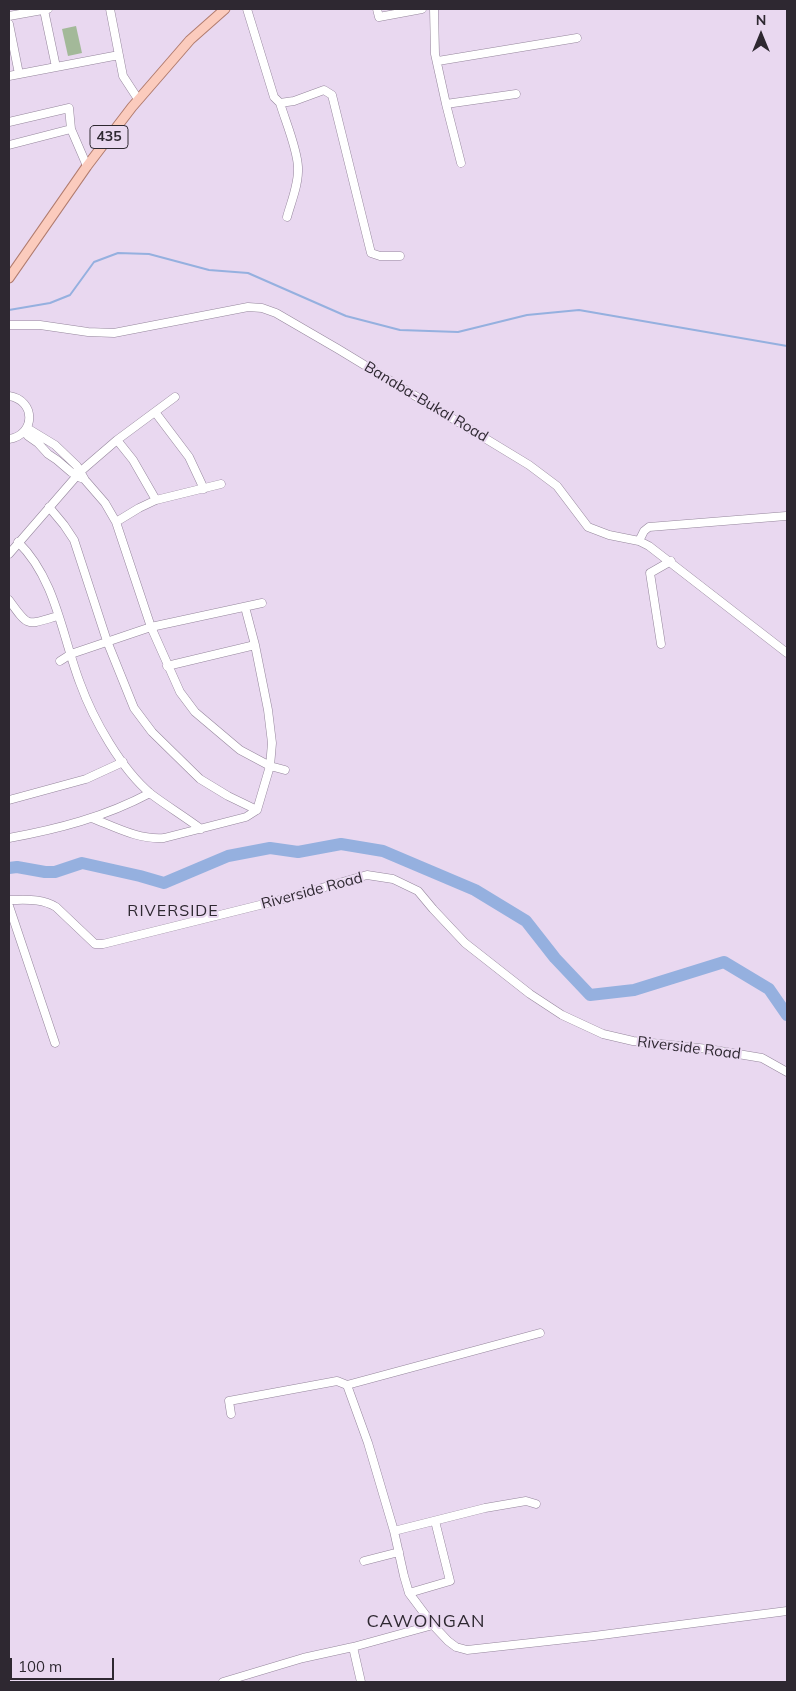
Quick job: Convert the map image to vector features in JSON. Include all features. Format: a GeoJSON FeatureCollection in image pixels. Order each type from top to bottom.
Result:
{"type":"FeatureCollection","features":[{"type":"Feature","properties":{"kind":"main road","name":"435"},"geometry":{"type":"LineString","coordinates":[[9,278],[87,166],[138,99],[190,40],[225,9]]}},
{"type":"Feature","properties":{"kind":"street"},"geometry":{"type":"LineString","coordinates":[[9,16],[46,9],[56,66]]}},
{"type":"Feature","properties":{"kind":"street"},"geometry":{"type":"LineString","coordinates":[[110,9],[123,76],[138,99]]}},
{"type":"Feature","properties":{"kind":"street"},"geometry":{"type":"LineString","coordinates":[[247,9],[274,97],[280,103],[296,155],[297,178],[287,217]]}},
{"type":"Feature","properties":{"kind":"street"},"geometry":{"type":"LineString","coordinates":[[377,9],[379,17],[422,9]]}},
{"type":"Feature","properties":{"kind":"street"},"geometry":{"type":"LineString","coordinates":[[434,9],[435,54],[461,164]]}},
{"type":"Feature","properties":{"kind":"street"},"geometry":{"type":"LineString","coordinates":[[9,24],[19,74]]}},
{"type":"Feature","properties":{"kind":"street"},"geometry":{"type":"LineString","coordinates":[[438,61],[577,38]]}},
{"type":"Feature","properties":{"kind":"street"},"geometry":{"type":"LineString","coordinates":[[9,76],[119,56]]}},
{"type":"Feature","properties":{"kind":"street"},"geometry":{"type":"LineString","coordinates":[[280,103],[294,101],[324,90],[332,95],[371,253],[380,256],[400,256]]}},
{"type":"Feature","properties":{"kind":"street"},"geometry":{"type":"LineString","coordinates":[[446,104],[516,94]]}},
{"type":"Feature","properties":{"kind":"street"},"geometry":{"type":"LineString","coordinates":[[9,122],[69,108],[71,129],[87,166]]}},
{"type":"Feature","properties":{"kind":"street"},"geometry":{"type":"LineString","coordinates":[[9,145],[71,129]]}},
{"type":"Feature","properties":{"kind":"street","name":"Banaba-Bukal Road"},"geometry":{"type":"LineString","coordinates":[[9,325],[40,325],[88,332],[114,333],[248,307],[262,308],[276,313],[529,465],[557,486],[588,527],[610,535],[639,541],[649,546],[671,561],[787,654]]}},
{"type":"Feature","properties":{"kind":"street"},"geometry":{"type":"LineString","coordinates":[[9,396],[17,398],[26,406],[30,418],[25,431],[15,438],[9,439]]}},
{"type":"Feature","properties":{"kind":"street"},"geometry":{"type":"LineString","coordinates":[[9,554],[78,473],[117,440],[175,397]]}},
{"type":"Feature","properties":{"kind":"street"},"geometry":{"type":"LineString","coordinates":[[154,412],[189,457],[204,489]]}},
{"type":"Feature","properties":{"kind":"street"},"geometry":{"type":"LineString","coordinates":[[25,431],[38,443],[44,452],[60,457],[78,473],[105,503],[116,522],[151,627],[167,666],[180,692],[195,712],[240,750],[270,766],[285,770]]}},
{"type":"Feature","properties":{"kind":"street"},"geometry":{"type":"LineString","coordinates":[[25,431],[55,444],[60,457]]}},
{"type":"Feature","properties":{"kind":"street"},"geometry":{"type":"LineString","coordinates":[[117,440],[137,466],[156,500]]}},
{"type":"Feature","properties":{"kind":"street"},"geometry":{"type":"LineString","coordinates":[[116,522],[156,500],[222,484]]}},
{"type":"Feature","properties":{"kind":"street"},"geometry":{"type":"LineString","coordinates":[[49,507],[64,524],[74,540],[107,641],[134,708],[152,732],[200,779],[228,796],[257,810]]}},
{"type":"Feature","properties":{"kind":"street"},"geometry":{"type":"LineString","coordinates":[[639,541],[644,531],[649,527],[786,516]]}},
{"type":"Feature","properties":{"kind":"street"},"geometry":{"type":"LineString","coordinates":[[18,542],[30,554],[40,569],[58,616],[79,683],[97,722],[123,762],[150,793],[201,828]]}},
{"type":"Feature","properties":{"kind":"street"},"geometry":{"type":"LineString","coordinates":[[661,644],[650,573],[671,561]]}},
{"type":"Feature","properties":{"kind":"street"},"geometry":{"type":"LineString","coordinates":[[9,600],[23,620],[31,623],[58,616]]}},
{"type":"Feature","properties":{"kind":"street"},"geometry":{"type":"LineString","coordinates":[[60,661],[71,654],[151,627],[262,603]]}},
{"type":"Feature","properties":{"kind":"street"},"geometry":{"type":"LineString","coordinates":[[92,818],[137,835],[154,839],[246,817],[257,810],[270,766],[272,744],[268,710],[245,607]]}},
{"type":"Feature","properties":{"kind":"street"},"geometry":{"type":"LineString","coordinates":[[167,666],[255,645]]}},
{"type":"Feature","properties":{"kind":"street"},"geometry":{"type":"LineString","coordinates":[[9,800],[86,779],[123,762]]}},
{"type":"Feature","properties":{"kind":"street"},"geometry":{"type":"LineString","coordinates":[[9,838],[57,829],[92,818],[129,804],[150,793]]}},
{"type":"Feature","properties":{"kind":"street","name":"Riverside Road"},"geometry":{"type":"LineString","coordinates":[[9,900],[42,900],[49,902],[95,944],[103,944],[276,901],[367,875],[393,879],[418,891],[465,944],[562,1016],[604,1034],[633,1041],[708,1049],[762,1058],[787,1072]]}},
{"type":"Feature","properties":{"kind":"street"},"geometry":{"type":"LineString","coordinates":[[9,906],[55,1043]]}},
{"type":"Feature","properties":{"kind":"street"},"geometry":{"type":"LineString","coordinates":[[232,1414],[229,1401],[337,1381],[347,1385],[540,1333]]}},
{"type":"Feature","properties":{"kind":"street"},"geometry":{"type":"LineString","coordinates":[[347,1385],[368,1443],[394,1531],[409,1593],[433,1626],[456,1647],[467,1650],[787,1611]]}},
{"type":"Feature","properties":{"kind":"street"},"geometry":{"type":"LineString","coordinates":[[394,1531],[486,1508],[526,1501],[536,1504]]}},
{"type":"Feature","properties":{"kind":"street"},"geometry":{"type":"LineString","coordinates":[[409,1593],[450,1581],[436,1521]]}},
{"type":"Feature","properties":{"kind":"street"},"geometry":{"type":"LineString","coordinates":[[364,1561],[399,1552]]}},
{"type":"Feature","properties":{"kind":"street"},"geometry":{"type":"LineString","coordinates":[[223,1682],[303,1658],[433,1626]]}},
{"type":"Feature","properties":{"kind":"street"},"geometry":{"type":"LineString","coordinates":[[353,1647],[361,1682]]}},
{"type":"Feature","properties":{"kind":"green space"},"geometry":{"type":"Polygon","coordinates":[[[76,26],[82,53],[68,56],[62,29],[76,26]]]}},
{"type":"Feature","properties":{"kind":"waterway"},"geometry":{"type":"LineString","coordinates":[[9,310],[50,303],[70,295],[94,262],[118,253],[149,254],[209,270],[248,273],[346,316],[400,330],[458,332],[527,315],[579,310],[787,346]]}},
{"type":"Feature","properties":{"kind":"waterway"},"geometry":{"type":"LineString","coordinates":[[9,868],[17,867],[55,872],[82,863],[164,883],[228,856],[270,848],[298,852],[341,844],[383,851],[475,890],[526,921],[555,958],[590,995],[634,990],[724,962],[769,989],[787,1015]]}},
{"type":"Feature","properties":{"kind":"district","name":"RIVERSIDE"},"geometry":{"type":"Point","coordinates":[173,911]}},
{"type":"Feature","properties":{"kind":"district","name":"CAWONGAN"},"geometry":{"type":"Point","coordinates":[426,1622]}}]}
